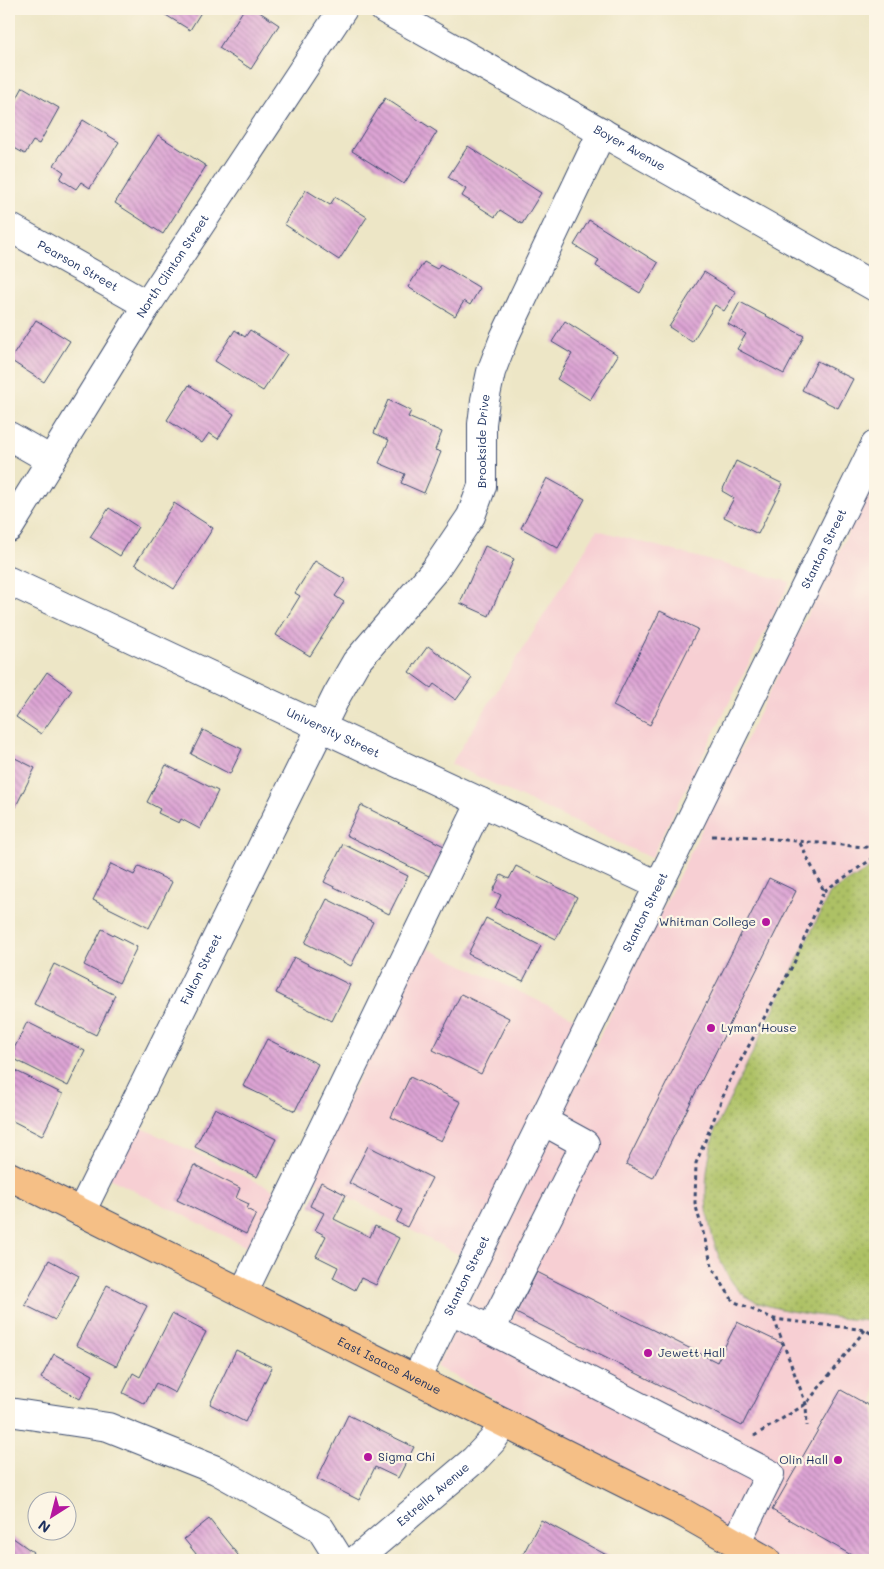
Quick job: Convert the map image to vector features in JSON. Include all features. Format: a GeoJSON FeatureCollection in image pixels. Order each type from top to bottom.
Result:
{"type":"FeatureCollection","features":[{"type":"Feature","properties":{"kind":"main road","name":"East Isaacs Avenue"},"geometry":{"type":"LineString","coordinates":[[9,1176],[678,1510],[766,1560]]}},
{"type":"Feature","properties":{"kind":"street","name":"North Clinton Street"},"geometry":{"type":"LineString","coordinates":[[9,528],[148,305],[343,9]]}},
{"type":"Feature","properties":{"kind":"street","name":"Boyer Avenue"},"geometry":{"type":"LineString","coordinates":[[384,9],[875,287]]}},
{"type":"Feature","properties":{"kind":"street","name":"Brookside Drive"},"geometry":{"type":"LineString","coordinates":[[323,727],[337,695],[356,662],[434,571],[471,516],[482,486],[482,424],[491,372],[504,338],[602,132]]}},
{"type":"Feature","properties":{"kind":"street","name":"Pearson Street"},"geometry":{"type":"LineString","coordinates":[[9,227],[148,305]]}},
{"type":"Feature","properties":{"kind":"street"},"geometry":{"type":"LineString","coordinates":[[9,436],[50,460]]}},
{"type":"Feature","properties":{"kind":"street","name":"Stanton Street"},"geometry":{"type":"LineString","coordinates":[[416,1379],[875,445]]}},
{"type":"Feature","properties":{"kind":"street","name":"University Street"},"geometry":{"type":"LineString","coordinates":[[9,581],[658,885]]}},
{"type":"Feature","properties":{"kind":"street","name":"Fulton Street"},"geometry":{"type":"LineString","coordinates":[[81,1212],[323,727]]}},
{"type":"Feature","properties":{"kind":"street"},"geometry":{"type":"LineString","coordinates":[[243,1293],[481,802]]}},
{"type":"Feature","properties":{"kind":"street"},"geometry":{"type":"LineString","coordinates":[[491,1330],[586,1144],[543,1121]]}},
{"type":"Feature","properties":{"kind":"street"},"geometry":{"type":"LineString","coordinates":[[450,1309],[770,1474],[736,1543]]}},
{"type":"Feature","properties":{"kind":"street"},"geometry":{"type":"LineString","coordinates":[[9,1412],[108,1427],[216,1470],[320,1528],[340,1560]]}},
{"type":"Feature","properties":{"kind":"street","name":"Estrella Avenue"},"geometry":{"type":"LineString","coordinates":[[356,1560],[474,1460],[492,1441],[504,1423]]}},
{"type":"Feature","properties":{"kind":"path"},"geometry":{"type":"LineString","coordinates":[[715,836],[741,836],[800,843],[875,848]]}},
{"type":"Feature","properties":{"kind":"path"},"geometry":{"type":"LineString","coordinates":[[800,843],[824,891]]}},
{"type":"Feature","properties":{"kind":"path"},"geometry":{"type":"LineString","coordinates":[[875,857],[824,891],[794,963],[729,1082],[696,1163],[695,1202],[713,1269],[733,1301],[774,1319],[866,1330],[875,1336]]}},
{"type":"Feature","properties":{"kind":"path"},"geometry":{"type":"LineString","coordinates":[[774,1319],[806,1404],[807,1426]]}},
{"type":"Feature","properties":{"kind":"path"},"geometry":{"type":"LineString","coordinates":[[754,1436],[806,1404],[866,1330]]}},
{"type":"Feature","properties":{"kind":"shaded area","name":"Whitman College"},"geometry":{"type":"Polygon","coordinates":[[[875,478],[875,1560],[775,1560],[437,1366],[875,478]]]}},
{"type":"Feature","properties":{"kind":"shaded area"},"geometry":{"type":"Polygon","coordinates":[[[597,530],[790,582],[651,858],[451,764],[597,530]]]}},
{"type":"Feature","properties":{"kind":"shaded area"},"geometry":{"type":"Polygon","coordinates":[[[423,946],[579,1020],[473,1262],[310,1178],[423,946]]]}},
{"type":"Feature","properties":{"kind":"shaded area"},"geometry":{"type":"Polygon","coordinates":[[[127,1121],[290,1197],[257,1252],[99,1173],[127,1121]]]}},
{"type":"Feature","properties":{"kind":"green space"},"geometry":{"type":"Polygon","coordinates":[[[875,865],[875,1325],[868,1321],[786,1310],[755,1302],[745,1296],[736,1288],[721,1263],[711,1232],[706,1191],[709,1160],[715,1130],[830,893],[875,865]]]}},
{"type":"Feature","properties":{"kind":"building"},"geometry":{"type":"Polygon","coordinates":[[[156,9],[203,9],[190,30],[156,9]]]}},
{"type":"Feature","properties":{"kind":"building"},"geometry":{"type":"Polygon","coordinates":[[[244,9],[255,9],[279,25],[251,69],[219,48],[244,9]]]}},
{"type":"Feature","properties":{"kind":"building"},"geometry":{"type":"Polygon","coordinates":[[[23,87],[59,108],[39,144],[33,141],[25,154],[9,145],[9,113],[23,87]]]}},
{"type":"Feature","properties":{"kind":"building"},"geometry":{"type":"Polygon","coordinates":[[[385,98],[437,132],[404,184],[352,151],[385,98]]]}},
{"type":"Feature","properties":{"kind":"building"},"geometry":{"type":"Polygon","coordinates":[[[83,120],[119,142],[90,188],[81,182],[76,189],[60,179],[64,172],[54,165],[83,120]]]}},
{"type":"Feature","properties":{"kind":"building"},"geometry":{"type":"Polygon","coordinates":[[[158,135],[206,166],[163,234],[115,203],[158,135]]]}},
{"type":"Feature","properties":{"kind":"building"},"geometry":{"type":"Polygon","coordinates":[[[468,146],[541,193],[522,224],[500,210],[495,217],[462,196],[466,189],[448,177],[468,146]]]}},
{"type":"Feature","properties":{"kind":"building"},"geometry":{"type":"Polygon","coordinates":[[[306,190],[330,205],[335,197],[367,217],[339,260],[284,224],[306,190]]]}},
{"type":"Feature","properties":{"kind":"building"},"geometry":{"type":"Polygon","coordinates":[[[589,220],[658,263],[640,293],[596,266],[599,260],[574,245],[589,220]]]}},
{"type":"Feature","properties":{"kind":"building"},"geometry":{"type":"Polygon","coordinates":[[[424,262],[437,269],[440,264],[480,288],[470,305],[464,301],[455,316],[408,287],[424,262]]]}},
{"type":"Feature","properties":{"kind":"building"},"geometry":{"type":"Polygon","coordinates":[[[704,272],[736,292],[724,311],[715,305],[692,342],[669,327],[704,272]]]}},
{"type":"Feature","properties":{"kind":"building"},"geometry":{"type":"Polygon","coordinates":[[[740,302],[804,336],[784,374],[737,349],[746,334],[728,324],[740,302]]]}},
{"type":"Feature","properties":{"kind":"building"},"geometry":{"type":"Polygon","coordinates":[[[36,320],[70,341],[44,382],[10,360],[36,320]]]}},
{"type":"Feature","properties":{"kind":"building"},"geometry":{"type":"Polygon","coordinates":[[[565,321],[618,355],[590,400],[557,379],[572,354],[552,342],[565,321]]]}},
{"type":"Feature","properties":{"kind":"building"},"geometry":{"type":"Polygon","coordinates":[[[235,330],[245,337],[250,330],[287,354],[263,391],[215,361],[235,330]]]}},
{"type":"Feature","properties":{"kind":"building"},"geometry":{"type":"Polygon","coordinates":[[[817,361],[853,379],[838,408],[802,390],[817,361]]]}},
{"type":"Feature","properties":{"kind":"building"},"geometry":{"type":"Polygon","coordinates":[[[189,385],[234,414],[218,439],[209,433],[202,443],[167,420],[189,385]]]}},
{"type":"Feature","properties":{"kind":"building"},"geometry":{"type":"Polygon","coordinates":[[[388,400],[411,411],[408,417],[442,432],[435,450],[441,452],[424,493],[401,483],[405,474],[379,463],[389,440],[374,433],[388,400]]]}},
{"type":"Feature","properties":{"kind":"building"},"geometry":{"type":"Polygon","coordinates":[[[736,461],[783,484],[758,534],[724,517],[734,498],[722,491],[736,461]]]}},
{"type":"Feature","properties":{"kind":"building"},"geometry":{"type":"Polygon","coordinates":[[[547,478],[585,499],[558,548],[521,528],[547,478]]]}},
{"type":"Feature","properties":{"kind":"building"},"geometry":{"type":"Polygon","coordinates":[[[174,503],[213,528],[174,589],[135,564],[174,503]]]}},
{"type":"Feature","properties":{"kind":"building"},"geometry":{"type":"Polygon","coordinates":[[[109,508],[138,527],[120,556],[90,537],[109,508]]]}},
{"type":"Feature","properties":{"kind":"building"},"geometry":{"type":"Polygon","coordinates":[[[485,546],[514,559],[489,616],[460,603],[485,546]]]}},
{"type":"Feature","properties":{"kind":"building"},"geometry":{"type":"Polygon","coordinates":[[[315,561],[346,580],[335,596],[344,602],[310,656],[276,635],[300,596],[295,593],[315,561]]]}},
{"type":"Feature","properties":{"kind":"building"},"geometry":{"type":"Polygon","coordinates":[[[660,611],[698,629],[650,725],[613,706],[660,611]]]}},
{"type":"Feature","properties":{"kind":"building"},"geometry":{"type":"Polygon","coordinates":[[[428,646],[472,678],[456,700],[434,684],[431,688],[409,672],[428,646]]]}},
{"type":"Feature","properties":{"kind":"building"},"geometry":{"type":"Polygon","coordinates":[[[47,672],[72,690],[41,734],[16,717],[47,672]]]}},
{"type":"Feature","properties":{"kind":"building"},"geometry":{"type":"Polygon","coordinates":[[[203,730],[242,749],[230,774],[191,754],[203,730]]]}},
{"type":"Feature","properties":{"kind":"building"},"geometry":{"type":"Polygon","coordinates":[[[9,755],[35,768],[15,808],[9,805],[9,755]]]}},
{"type":"Feature","properties":{"kind":"building"},"geometry":{"type":"Polygon","coordinates":[[[166,765],[218,791],[200,829],[181,819],[179,823],[158,813],[160,809],[147,802],[166,765]]]}},
{"type":"Feature","properties":{"kind":"building"},"geometry":{"type":"Polygon","coordinates":[[[361,805],[446,847],[431,877],[346,835],[361,805]]]}},
{"type":"Feature","properties":{"kind":"building"},"geometry":{"type":"Polygon","coordinates":[[[343,844],[408,876],[389,914],[324,882],[343,844]]]}},
{"type":"Feature","properties":{"kind":"building"},"geometry":{"type":"Polygon","coordinates":[[[111,864],[134,875],[139,866],[172,882],[149,928],[93,900],[111,864]]]}},
{"type":"Feature","properties":{"kind":"building"},"geometry":{"type":"Polygon","coordinates":[[[516,866],[577,897],[556,939],[495,908],[501,895],[493,891],[501,875],[509,879],[516,866]]]}},
{"type":"Feature","properties":{"kind":"building","name":"Lyman House"},"geometry":{"type":"Polygon","coordinates":[[[769,878],[796,891],[653,1178],[626,1164],[769,878]]]}},
{"type":"Feature","properties":{"kind":"building"},"geometry":{"type":"Polygon","coordinates":[[[327,899],[373,922],[351,966],[305,943],[327,899]]]}},
{"type":"Feature","properties":{"kind":"building"},"geometry":{"type":"Polygon","coordinates":[[[486,918],[541,946],[523,981],[468,954],[486,918]]]}},
{"type":"Feature","properties":{"kind":"building"},"geometry":{"type":"Polygon","coordinates":[[[102,929],[137,947],[119,983],[84,965],[102,929]]]}},
{"type":"Feature","properties":{"kind":"building"},"geometry":{"type":"Polygon","coordinates":[[[294,957],[350,985],[332,1021],[276,993],[294,957]]]}},
{"type":"Feature","properties":{"kind":"building"},"geometry":{"type":"Polygon","coordinates":[[[54,964],[115,995],[96,1035],[34,1004],[54,964]]]}},
{"type":"Feature","properties":{"kind":"building"},"geometry":{"type":"Polygon","coordinates":[[[461,994],[509,1018],[481,1074],[433,1050],[461,994]]]}},
{"type":"Feature","properties":{"kind":"building"},"geometry":{"type":"Polygon","coordinates":[[[27,1022],[85,1051],[68,1086],[10,1057],[27,1022]]]}},
{"type":"Feature","properties":{"kind":"building"},"geometry":{"type":"Polygon","coordinates":[[[267,1039],[318,1064],[295,1111],[243,1086],[267,1039]]]}},
{"type":"Feature","properties":{"kind":"building"},"geometry":{"type":"Polygon","coordinates":[[[14,1070],[63,1094],[42,1136],[9,1119],[9,1080],[14,1070]]]}},
{"type":"Feature","properties":{"kind":"building"},"geometry":{"type":"Polygon","coordinates":[[[410,1077],[461,1102],[441,1141],[391,1117],[410,1077]]]}},
{"type":"Feature","properties":{"kind":"building"},"geometry":{"type":"Polygon","coordinates":[[[215,1108],[276,1139],[257,1177],[195,1147],[215,1108]]]}},
{"type":"Feature","properties":{"kind":"building"},"geometry":{"type":"Polygon","coordinates":[[[368,1146],[432,1178],[407,1227],[396,1222],[402,1210],[349,1183],[368,1146]]]}},
{"type":"Feature","properties":{"kind":"building"},"geometry":{"type":"Polygon","coordinates":[[[194,1165],[240,1188],[236,1198],[249,1204],[247,1209],[256,1214],[246,1234],[177,1200],[194,1165]]]}},
{"type":"Feature","properties":{"kind":"building"},"geometry":{"type":"Polygon","coordinates":[[[321,1182],[346,1195],[334,1219],[370,1237],[375,1226],[399,1238],[376,1285],[361,1278],[355,1290],[333,1278],[338,1267],[316,1256],[326,1236],[315,1230],[324,1213],[310,1206],[321,1182]]]}},
{"type":"Feature","properties":{"kind":"building"},"geometry":{"type":"Polygon","coordinates":[[[49,1260],[79,1276],[55,1320],[25,1305],[49,1260]]]}},
{"type":"Feature","properties":{"kind":"building","name":"Jewett Hall"},"geometry":{"type":"Polygon","coordinates":[[[537,1272],[717,1362],[737,1322],[783,1344],[742,1426],[516,1313],[537,1272]]]}},
{"type":"Feature","properties":{"kind":"building"},"geometry":{"type":"Polygon","coordinates":[[[107,1285],[147,1306],[116,1366],[76,1345],[107,1285]]]}},
{"type":"Feature","properties":{"kind":"building"},"geometry":{"type":"Polygon","coordinates":[[[172,1314],[206,1332],[175,1393],[156,1383],[145,1404],[123,1393],[133,1373],[140,1377],[172,1314]]]}},
{"type":"Feature","properties":{"kind":"building"},"geometry":{"type":"Polygon","coordinates":[[[236,1350],[272,1367],[245,1422],[210,1404],[236,1350]]]}},
{"type":"Feature","properties":{"kind":"building"},"geometry":{"type":"Polygon","coordinates":[[[54,1354],[93,1375],[80,1399],[41,1378],[54,1354]]]}},
{"type":"Feature","properties":{"kind":"building","name":"Olin Hall"},"geometry":{"type":"Polygon","coordinates":[[[841,1390],[875,1409],[875,1560],[860,1560],[772,1510],[841,1390]]]}},
{"type":"Feature","properties":{"kind":"building","name":"Sigma Chi"},"geometry":{"type":"Polygon","coordinates":[[[348,1415],[414,1447],[398,1478],[375,1467],[359,1500],[317,1479],[348,1415]]]}},
{"type":"Feature","properties":{"kind":"building"},"geometry":{"type":"Polygon","coordinates":[[[209,1519],[242,1560],[201,1560],[184,1539],[209,1519]]]}},
{"type":"Feature","properties":{"kind":"building"},"geometry":{"type":"Polygon","coordinates":[[[541,1520],[616,1560],[520,1560],[541,1520]]]}},
{"type":"Feature","properties":{"kind":"building"},"geometry":{"type":"Polygon","coordinates":[[[9,1535],[33,1552],[28,1560],[9,1560],[9,1535]]]}},
{"type":"Feature","properties":{"kind":"place","name":"Whitman College"},"geometry":{"type":"Point","coordinates":[766,922]}},
{"type":"Feature","properties":{"kind":"place","name":"Lyman House"},"geometry":{"type":"Point","coordinates":[711,1028]}},
{"type":"Feature","properties":{"kind":"place","name":"Jewett Hall"},"geometry":{"type":"Point","coordinates":[648,1353]}},
{"type":"Feature","properties":{"kind":"place","name":"Sigma Chi"},"geometry":{"type":"Point","coordinates":[368,1457]}},
{"type":"Feature","properties":{"kind":"place","name":"Olin Hall"},"geometry":{"type":"Point","coordinates":[838,1460]}}]}
